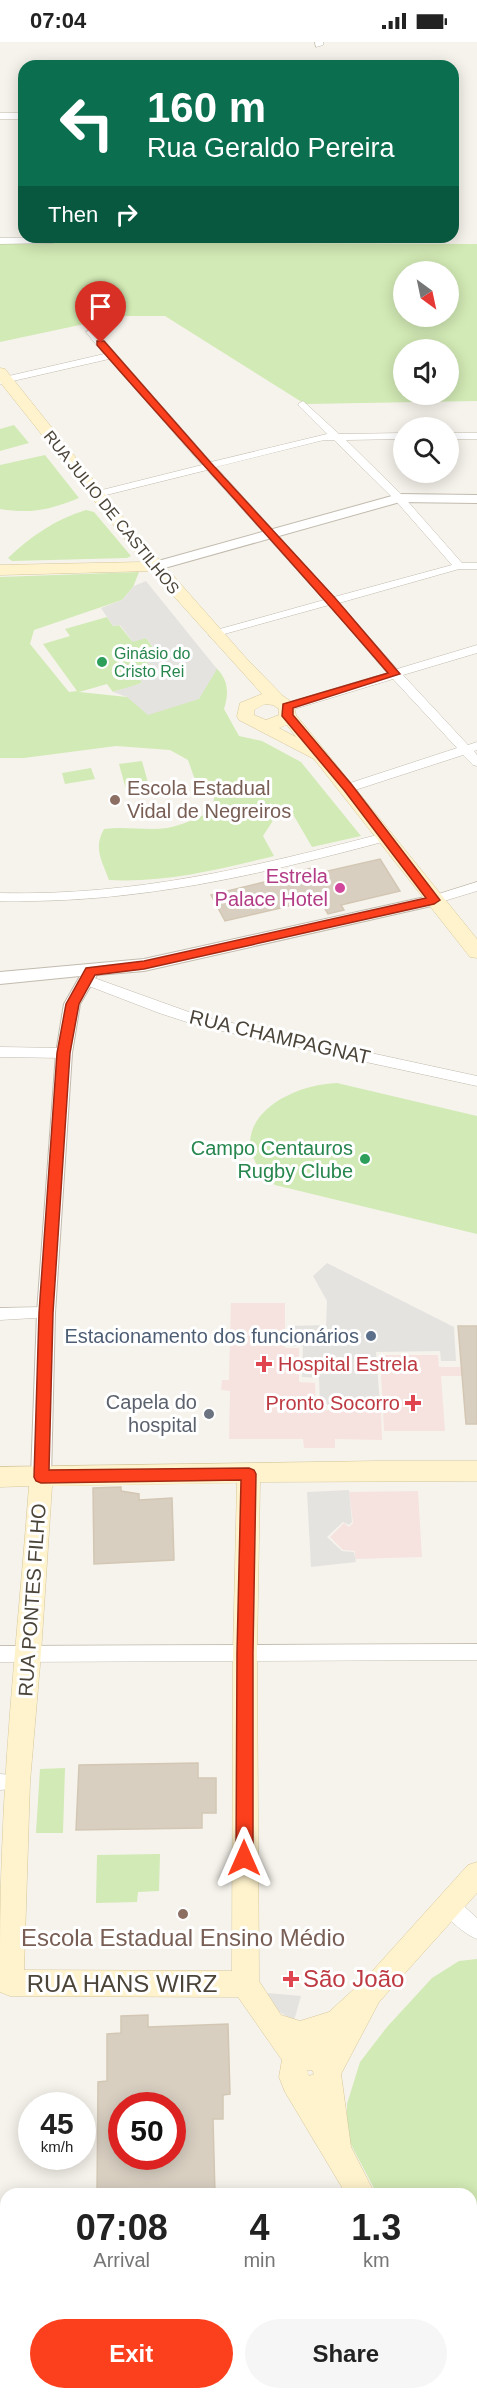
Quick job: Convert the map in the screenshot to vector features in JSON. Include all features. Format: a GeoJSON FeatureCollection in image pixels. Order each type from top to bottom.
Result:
{"type":"FeatureCollection","features":[{"type":"Feature","properties":{"kind":"main road","name":"RUA JULIO DE CASTILHOS"},"geometry":{"type":"LineString","coordinates":[[2,378],[94,495],[213,634],[284,707],[477,952]]}},
{"type":"Feature","properties":{"kind":"main road"},"geometry":{"type":"LineString","coordinates":[[0,570],[156,566]]}},
{"type":"Feature","properties":{"kind":"main road","name":"RUA JULIO DE CASTILHOS"},"geometry":{"type":"LineString","coordinates":[[227,649],[249,704],[246,707],[245,716],[322,758]]}},
{"type":"Feature","properties":{"kind":"main road"},"geometry":{"type":"LineString","coordinates":[[249,704],[262,699],[284,707],[280,723],[260,725]]}},
{"type":"Feature","properties":{"kind":"main road"},"geometry":{"type":"LineString","coordinates":[[0,1477],[477,1471]]}},
{"type":"Feature","properties":{"kind":"main road"},"geometry":{"type":"LineString","coordinates":[[249,1474],[245,1653],[245,1984],[299,2066],[358,2188]]}},
{"type":"Feature","properties":{"kind":"main road","name":"RUA PONTES FILHO"},"geometry":{"type":"LineString","coordinates":[[5,1984],[8,1782],[29,1653],[41,1477]]}},
{"type":"Feature","properties":{"kind":"main road"},"geometry":{"type":"LineString","coordinates":[[376,1987],[328,2073],[326,2082],[316,2090],[302,2089],[299,2066],[333,2025],[376,1987],[477,1874]]}},
{"type":"Feature","properties":{"kind":"main road","name":"RUA HANS WIRZ"},"geometry":{"type":"LineString","coordinates":[[5,1984],[245,1984]]}},
{"type":"Feature","properties":{"kind":"main road"},"geometry":{"type":"LineString","coordinates":[[272,2026],[300,2035],[333,2025]]}},
{"type":"Feature","properties":{"kind":"main road"},"geometry":{"type":"LineString","coordinates":[[328,2073],[335,2134],[343,2160]]}},
{"type":"Feature","properties":{"kind":"street"},"geometry":{"type":"LineString","coordinates":[[0,116],[18,116]]}},
{"type":"Feature","properties":{"kind":"street"},"geometry":{"type":"LineString","coordinates":[[0,241],[18,241]]}},
{"type":"Feature","properties":{"kind":"street"},"geometry":{"type":"LineString","coordinates":[[91,332],[395,674],[471,747],[477,762]]}},
{"type":"Feature","properties":{"kind":"street"},"geometry":{"type":"LineString","coordinates":[[2,378],[111,355]]}},
{"type":"Feature","properties":{"kind":"street"},"geometry":{"type":"LineString","coordinates":[[303,404],[399,498],[459,566]]}},
{"type":"Feature","properties":{"kind":"street"},"geometry":{"type":"LineString","coordinates":[[94,495],[324,437],[393,436]]}},
{"type":"Feature","properties":{"kind":"street"},"geometry":{"type":"LineString","coordinates":[[459,436],[477,436]]}},
{"type":"Feature","properties":{"kind":"street"},"geometry":{"type":"LineString","coordinates":[[156,566],[399,498],[477,499]]}},
{"type":"Feature","properties":{"kind":"street"},"geometry":{"type":"LineString","coordinates":[[213,634],[459,566],[477,566]]}},
{"type":"Feature","properties":{"kind":"street"},"geometry":{"type":"LineString","coordinates":[[284,707],[477,649]]}},
{"type":"Feature","properties":{"kind":"street"},"geometry":{"type":"LineString","coordinates":[[348,788],[471,747]]}},
{"type":"Feature","properties":{"kind":"street"},"geometry":{"type":"LineString","coordinates":[[0,897],[24,899],[164,887],[254,870],[385,837]]}},
{"type":"Feature","properties":{"kind":"street"},"geometry":{"type":"LineString","coordinates":[[0,978],[88,976],[434,900],[477,886]]}},
{"type":"Feature","properties":{"kind":"street","name":"RUA PONTES FILHO"},"geometry":{"type":"LineString","coordinates":[[41,1477],[46,1313],[64,1053],[72,1004],[88,976]]}},
{"type":"Feature","properties":{"kind":"street","name":"RUA CHAMPAGNAT"},"geometry":{"type":"LineString","coordinates":[[88,976],[164,1010],[199,1021],[477,1081]]}},
{"type":"Feature","properties":{"kind":"street"},"geometry":{"type":"LineString","coordinates":[[0,1052],[64,1053]]}},
{"type":"Feature","properties":{"kind":"street"},"geometry":{"type":"LineString","coordinates":[[0,1314],[46,1313]]}},
{"type":"Feature","properties":{"kind":"street"},"geometry":{"type":"LineString","coordinates":[[0,1654],[477,1652]]}},
{"type":"Feature","properties":{"kind":"street"},"geometry":{"type":"LineString","coordinates":[[448,1904],[477,1930]]}},
{"type":"Feature","properties":{"kind":"shaded area"},"geometry":{"type":"Polygon","coordinates":[[[146,581],[217,669],[199,699],[148,715],[127,697],[113,692],[142,683],[140,680],[151,677],[148,673],[154,671],[141,654],[155,649],[146,638],[133,642],[120,625],[113,626],[101,608],[122,600],[134,586],[146,581]]]}},
{"type":"Feature","properties":{"kind":"shaded area","name":"Estacionamento dos funcionários"},"geometry":{"type":"Polygon","coordinates":[[[327,1263],[454,1327],[456,1361],[441,1361],[440,1351],[376,1352],[380,1404],[320,1405],[319,1378],[302,1377],[303,1346],[288,1346],[288,1326],[326,1325],[327,1301],[313,1276],[327,1263]]]}},
{"type":"Feature","properties":{"kind":"shaded area","name":"Hospital Estrela"},"geometry":{"type":"Polygon","coordinates":[[[231,1303],[285,1303],[285,1348],[299,1348],[299,1382],[315,1383],[316,1410],[381,1411],[382,1440],[335,1439],[335,1448],[304,1448],[303,1439],[229,1439],[230,1391],[221,1390],[222,1380],[229,1380],[231,1303]]]}},
{"type":"Feature","properties":{"kind":"shaded area","name":"Pronto Socorro"},"geometry":{"type":"Polygon","coordinates":[[[380,1355],[438,1355],[439,1367],[461,1367],[462,1376],[441,1376],[445,1431],[384,1431],[380,1355]]]}},
{"type":"Feature","properties":{"kind":"shaded area"},"geometry":{"type":"Polygon","coordinates":[[[349,1490],[352,1522],[349,1525],[343,1522],[327,1537],[342,1551],[354,1552],[356,1562],[311,1567],[307,1492],[349,1490]]]}},
{"type":"Feature","properties":{"kind":"shaded area"},"geometry":{"type":"Polygon","coordinates":[[[418,1491],[422,1557],[355,1559],[355,1551],[343,1550],[330,1537],[344,1523],[349,1527],[353,1523],[349,1492],[418,1491]]]}},
{"type":"Feature","properties":{"kind":"shaded area"},"geometry":{"type":"Polygon","coordinates":[[[257,1992],[301,1996],[294,2021],[275,2009],[272,2000],[257,1992]]]}},
{"type":"Feature","properties":{"kind":"green space"},"geometry":{"type":"Polygon","coordinates":[[[0,243],[477,244],[477,401],[459,401],[459,339],[393,339],[393,402],[305,404],[165,316],[122,316],[0,342],[0,243]]]}},
{"type":"Feature","properties":{"kind":"green space"},"geometry":{"type":"Polygon","coordinates":[[[14,425],[29,443],[0,451],[0,429],[14,425]]]}},
{"type":"Feature","properties":{"kind":"green space"},"geometry":{"type":"Polygon","coordinates":[[[45,455],[79,498],[40,510],[0,509],[0,465],[45,455]]]}},
{"type":"Feature","properties":{"kind":"green space"},"geometry":{"type":"Polygon","coordinates":[[[86,510],[94,512],[131,556],[127,558],[12,561],[8,558],[44,529],[86,510]]]}},
{"type":"Feature","properties":{"kind":"green space"},"geometry":{"type":"Polygon","coordinates":[[[139,572],[133,587],[122,600],[34,630],[30,644],[69,692],[77,691],[43,644],[70,636],[65,629],[107,617],[113,626],[119,625],[132,641],[146,638],[155,650],[141,654],[154,671],[141,683],[113,692],[107,684],[79,692],[127,697],[206,660],[218,670],[225,681],[227,694],[224,709],[239,736],[262,741],[301,762],[361,836],[312,847],[294,816],[274,819],[263,836],[274,856],[171,877],[109,880],[101,861],[99,848],[104,829],[167,828],[212,811],[214,798],[194,777],[188,760],[170,750],[116,746],[24,758],[0,758],[0,577],[139,572]]]}},
{"type":"Feature","properties":{"kind":"green space"},"geometry":{"type":"Polygon","coordinates":[[[142,761],[150,790],[127,793],[119,764],[142,761]]]}},
{"type":"Feature","properties":{"kind":"green space"},"geometry":{"type":"Polygon","coordinates":[[[91,768],[95,779],[65,784],[62,773],[91,768]]]}},
{"type":"Feature","properties":{"kind":"green space","name":"Campo Centauros Rugby Clube"},"geometry":{"type":"Polygon","coordinates":[[[337,1083],[477,1116],[477,1234],[275,1185],[258,1165],[251,1147],[252,1130],[261,1115],[276,1102],[295,1092],[337,1083]]]}},
{"type":"Feature","properties":{"kind":"green space"},"geometry":{"type":"Polygon","coordinates":[[[65,1768],[63,1833],[36,1833],[40,1769],[65,1768]]]}},
{"type":"Feature","properties":{"kind":"green space"},"geometry":{"type":"Polygon","coordinates":[[[160,1854],[159,1891],[138,1892],[137,1902],[96,1903],[97,1855],[160,1854]]]}},
{"type":"Feature","properties":{"kind":"green space"},"geometry":{"type":"Polygon","coordinates":[[[477,1959],[477,2188],[374,2188],[347,2137],[347,2104],[360,2062],[387,2027],[432,1978],[459,1961],[477,1959]]]}},
{"type":"Feature","properties":{"kind":"building","name":"Estrela Palace Hotel"},"geometry":{"type":"Polygon","coordinates":[[[380,859],[400,891],[341,905],[344,910],[328,914],[319,899],[225,921],[211,895],[316,867],[319,873],[380,859]]]}},
{"type":"Feature","properties":{"kind":"building"},"geometry":{"type":"Polygon","coordinates":[[[458,1326],[477,1326],[477,1424],[466,1424],[458,1326]]]}},
{"type":"Feature","properties":{"kind":"building"},"geometry":{"type":"Polygon","coordinates":[[[121,1487],[121,1491],[139,1494],[139,1500],[172,1498],[174,1560],[94,1564],[93,1488],[121,1487]]]}},
{"type":"Feature","properties":{"kind":"building"},"geometry":{"type":"Polygon","coordinates":[[[198,1763],[198,1778],[216,1778],[216,1813],[202,1813],[202,1828],[76,1830],[79,1765],[198,1763]]]}},
{"type":"Feature","properties":{"kind":"building"},"geometry":{"type":"Polygon","coordinates":[[[148,2015],[148,2027],[228,2024],[230,2094],[223,2095],[223,2119],[213,2119],[215,2188],[97,2188],[98,2082],[107,2081],[107,2034],[121,2033],[121,2016],[148,2015]]]}},
{"type":"Feature","properties":{"kind":"place","name":"Ginásio do Cristo Rei"},"geometry":{"type":"Point","coordinates":[102,662]}},
{"type":"Feature","properties":{"kind":"place","name":"Escola Estadual Vidal de Negreiros"},"geometry":{"type":"Point","coordinates":[115,800]}},
{"type":"Feature","properties":{"kind":"place","name":"Estrela Palace Hotel"},"geometry":{"type":"Point","coordinates":[340,888]}},
{"type":"Feature","properties":{"kind":"place","name":"Campo Centauros Rugby Clube"},"geometry":{"type":"Point","coordinates":[365,1159]}},
{"type":"Feature","properties":{"kind":"place","name":"Estacionamento dos funcionários"},"geometry":{"type":"Point","coordinates":[371,1336]}},
{"type":"Feature","properties":{"kind":"place","name":"Hospital Estrela"},"geometry":{"type":"Point","coordinates":[264,1364]}},
{"type":"Feature","properties":{"kind":"place","name":"Pronto Socorro"},"geometry":{"type":"Point","coordinates":[413,1403]}},
{"type":"Feature","properties":{"kind":"place","name":"Capela do hospital"},"geometry":{"type":"Point","coordinates":[209,1414]}},
{"type":"Feature","properties":{"kind":"place","name":"Escola Estadual Ensino Médio"},"geometry":{"type":"Point","coordinates":[183,1914]}},
{"type":"Feature","properties":{"kind":"place","name":"São João"},"geometry":{"type":"Point","coordinates":[291,1979]}},
{"type":"Feature","properties":{"kind":"route"},"geometry":{"type":"LineString","coordinates":[[101,343],[395,674],[287,707],[288,716],[348,788],[434,900],[144,965],[91,971],[72,1004],[64,1053],[46,1313],[41,1477],[249,1474],[244,1858]]}}]}
